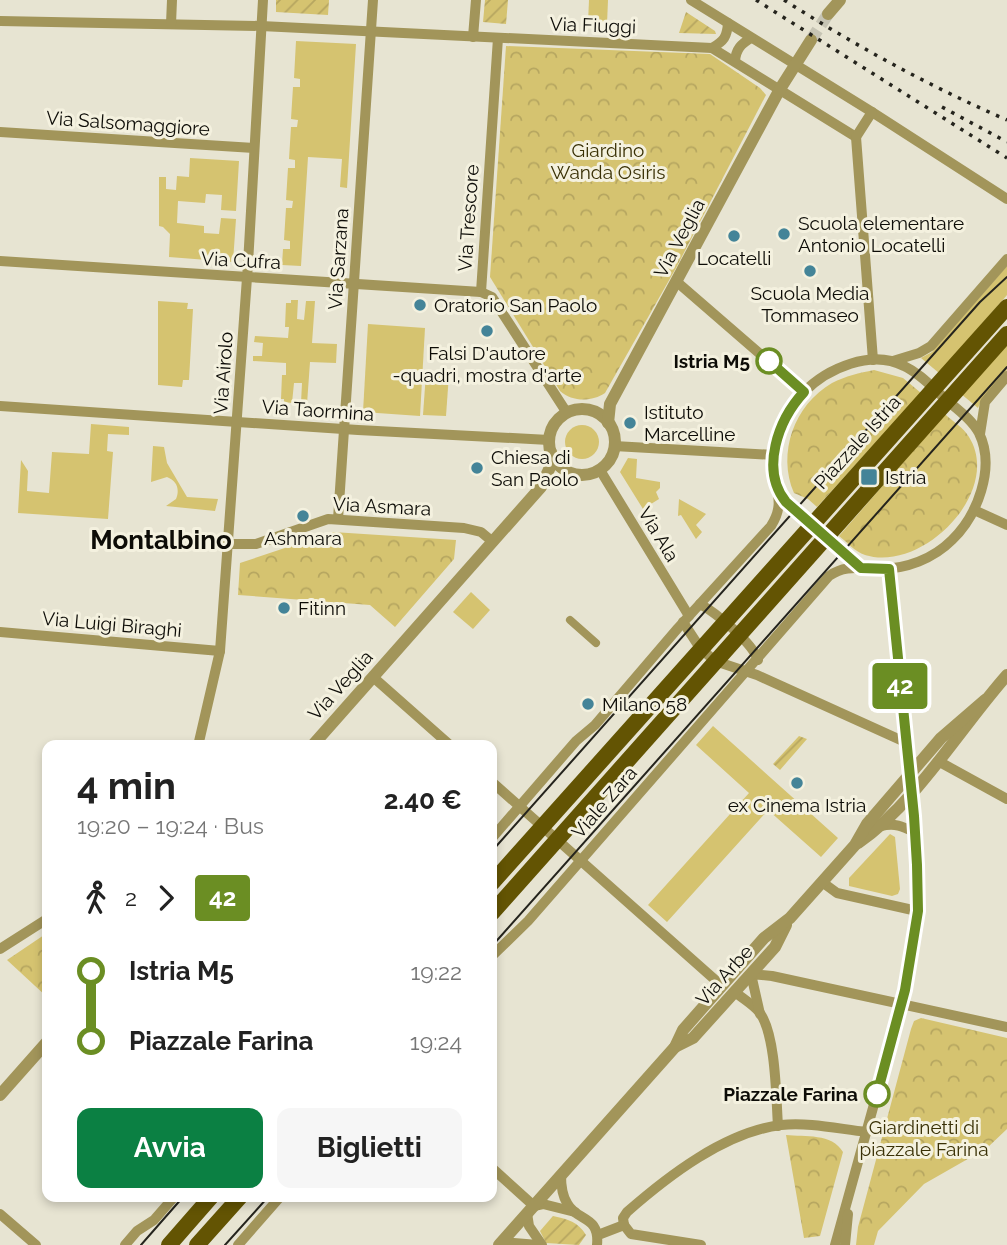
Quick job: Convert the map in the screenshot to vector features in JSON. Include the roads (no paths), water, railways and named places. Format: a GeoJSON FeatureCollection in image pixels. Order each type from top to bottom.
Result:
{"type":"FeatureCollection","features":[{"type":"Feature","properties":{"kind":"main road","name":"Piazzale Istria"},"geometry":{"type":"LineString","coordinates":[[811,524],[1007,307]]}},
{"type":"Feature","properties":{"kind":"main road","name":"Piazzale Istria"},"geometry":{"type":"LineString","coordinates":[[826,537],[1007,334]]}},
{"type":"Feature","properties":{"kind":"main road","name":"Viale Zara"},"geometry":{"type":"LineString","coordinates":[[497,877],[811,524]]}},
{"type":"Feature","properties":{"kind":"main road","name":"Viale Zara"},"geometry":{"type":"LineString","coordinates":[[497,907],[826,537]]}},
{"type":"Feature","properties":{"kind":"main road"},"geometry":{"type":"LineString","coordinates":[[169,1245],[207,1202]]}},
{"type":"Feature","properties":{"kind":"main road"},"geometry":{"type":"LineString","coordinates":[[197,1245],[236,1202]]}},
{"type":"Feature","properties":{"kind":"street"},"geometry":{"type":"LineString","coordinates":[[171,24],[172,0]]}},
{"type":"Feature","properties":{"kind":"street","name":"Via Airolo"},"geometry":{"type":"LineString","coordinates":[[199,740],[220,651],[263,0]]}},
{"type":"Feature","properties":{"kind":"street","name":"Via Sarzana"},"geometry":{"type":"LineString","coordinates":[[338,519],[373,0]]}},
{"type":"Feature","properties":{"kind":"street"},"geometry":{"type":"LineString","coordinates":[[472,37],[475,0]]}},
{"type":"Feature","properties":{"kind":"street"},"geometry":{"type":"LineString","coordinates":[[691,0],[873,112],[1007,199]]}},
{"type":"Feature","properties":{"kind":"street"},"geometry":{"type":"LineString","coordinates":[[828,14],[840,0]]}},
{"type":"Feature","properties":{"kind":"street","name":"Via Fiuggi"},"geometry":{"type":"LineString","coordinates":[[0,21],[261,26],[712,48]]}},
{"type":"Feature","properties":{"kind":"street"},"geometry":{"type":"LineString","coordinates":[[728,23],[727,36],[712,48],[856,137]]}},
{"type":"Feature","properties":{"kind":"street","name":"Via Trescore"},"geometry":{"type":"LineString","coordinates":[[498,38],[481,292],[492,297],[567,413]]}},
{"type":"Feature","properties":{"kind":"street"},"geometry":{"type":"LineString","coordinates":[[735,61],[736,52],[751,38]]}},
{"type":"Feature","properties":{"kind":"street","name":"Via Veglia"},"geometry":{"type":"LineString","coordinates":[[608,423],[610,404],[780,89],[811,40]]}},
{"type":"Feature","properties":{"kind":"street"},"geometry":{"type":"LineString","coordinates":[[873,112],[856,137],[873,360]]}},
{"type":"Feature","properties":{"kind":"street","name":"Via Salsomaggiore"},"geometry":{"type":"LineString","coordinates":[[0,132],[254,148]]}},
{"type":"Feature","properties":{"kind":"street"},"geometry":{"type":"LineString","coordinates":[[497,833],[522,809],[576,741],[595,725],[771,526],[780,509],[775,455],[784,421],[804,392],[831,371],[873,360],[893,361],[919,353],[931,346],[1007,259]]}},
{"type":"Feature","properties":{"kind":"street","name":"Via Cufra"},"geometry":{"type":"LineString","coordinates":[[0,261],[481,292]]}},
{"type":"Feature","properties":{"kind":"street"},"geometry":{"type":"LineString","coordinates":[[677,282],[804,392]]}},
{"type":"Feature","properties":{"kind":"street"},"geometry":{"type":"LineString","coordinates":[[893,361],[912,370],[970,421],[979,434]]}},
{"type":"Feature","properties":{"kind":"street"},"geometry":{"type":"LineString","coordinates":[[778,492],[861,568],[889,569],[910,565],[937,552],[959,533],[980,495],[984,472],[979,434],[985,402],[1007,376]]}},
{"type":"Feature","properties":{"kind":"street"},"geometry":{"type":"LineString","coordinates":[[594,412],[610,404]]}},
{"type":"Feature","properties":{"kind":"street","name":"Via Taormina"},"geometry":{"type":"LineString","coordinates":[[0,406],[550,446]]}},
{"type":"Feature","properties":{"kind":"street"},"geometry":{"type":"LineString","coordinates":[[576,410],[594,412],[608,423],[615,438],[610,460],[600,470],[580,475],[569,472],[561,467],[550,446],[555,424],[567,413],[576,410]]}},
{"type":"Feature","properties":{"kind":"street","name":"Via Veglia"},"geometry":{"type":"LineString","coordinates":[[317,740],[537,493],[548,475],[552,461],[550,446]]}},
{"type":"Feature","properties":{"kind":"street"},"geometry":{"type":"LineString","coordinates":[[614,446],[775,455]]}},
{"type":"Feature","properties":{"kind":"street","name":"Via Ala"},"geometry":{"type":"LineString","coordinates":[[600,470],[686,619]]}},
{"type":"Feature","properties":{"kind":"street","name":"Via Veglia"},"geometry":{"type":"LineString","coordinates":[[537,493],[562,474],[580,475]]}},
{"type":"Feature","properties":{"kind":"street"},"geometry":{"type":"LineString","coordinates":[[974,510],[1007,525]]}},
{"type":"Feature","properties":{"kind":"street","name":"Via Asmara"},"geometry":{"type":"LineString","coordinates":[[228,544],[256,544],[322,520],[338,519],[464,528],[481,532],[493,542]]}},
{"type":"Feature","properties":{"kind":"street","name":"Viale Zara"},"geometry":{"type":"LineString","coordinates":[[497,951],[528,921],[829,576],[845,568],[861,568]]}},
{"type":"Feature","properties":{"kind":"street"},"geometry":{"type":"LineString","coordinates":[[835,1245],[902,1003],[918,911],[911,792],[889,569]]}},
{"type":"Feature","properties":{"kind":"street"},"geometry":{"type":"LineString","coordinates":[[700,604],[738,635],[754,651],[758,660]]}},
{"type":"Feature","properties":{"kind":"street"},"geometry":{"type":"LineString","coordinates":[[686,619],[700,648],[715,661],[757,675],[905,741]]}},
{"type":"Feature","properties":{"kind":"street"},"geometry":{"type":"LineString","coordinates":[[569,621],[596,643]]}},
{"type":"Feature","properties":{"kind":"street","name":"Via Luigi Biraghi"},"geometry":{"type":"LineString","coordinates":[[0,632],[220,651]]}},
{"type":"Feature","properties":{"kind":"street","name":"Via Arbe"},"geometry":{"type":"LineString","coordinates":[[855,845],[881,826],[938,761],[1007,675]]}},
{"type":"Feature","properties":{"kind":"street"},"geometry":{"type":"LineString","coordinates":[[373,677],[444,740]]}},
{"type":"Feature","properties":{"kind":"street","name":"Via Arbe"},"geometry":{"type":"LineString","coordinates":[[500,1244],[675,1047],[683,1030],[764,938],[790,918],[855,845],[867,824],[941,738],[985,700]]}},
{"type":"Feature","properties":{"kind":"street"},"geometry":{"type":"LineString","coordinates":[[938,761],[1007,799]]}},
{"type":"Feature","properties":{"kind":"street","name":"Viale Zara"},"geometry":{"type":"LineString","coordinates":[[497,786],[542,827]]}},
{"type":"Feature","properties":{"kind":"street"},"geometry":{"type":"LineString","coordinates":[[881,826],[900,825],[914,832]]}},
{"type":"Feature","properties":{"kind":"street"},"geometry":{"type":"LineString","coordinates":[[542,827],[722,986]]}},
{"type":"Feature","properties":{"kind":"street"},"geometry":{"type":"LineString","coordinates":[[822,882],[837,893],[918,911]]}},
{"type":"Feature","properties":{"kind":"street","name":"Via Arbe"},"geometry":{"type":"LineString","coordinates":[[675,1047],[693,1038],[735,992],[775,947],[790,918]]}},
{"type":"Feature","properties":{"kind":"street"},"geometry":{"type":"LineString","coordinates":[[0,949],[42,922]]}},
{"type":"Feature","properties":{"kind":"street"},"geometry":{"type":"LineString","coordinates":[[778,1126],[772,1059],[751,974],[772,976],[1007,1027]]}},
{"type":"Feature","properties":{"kind":"street"},"geometry":{"type":"LineString","coordinates":[[735,992],[760,1014]]}},
{"type":"Feature","properties":{"kind":"street"},"geometry":{"type":"LineString","coordinates":[[0,1095],[42,1048]]}},
{"type":"Feature","properties":{"kind":"street"},"geometry":{"type":"LineString","coordinates":[[701,1245],[631,1234],[624,1225],[623,1218],[669,1177],[729,1142],[778,1126],[812,1126],[867,1132]]}},
{"type":"Feature","properties":{"kind":"street"},"geometry":{"type":"LineString","coordinates":[[497,1173],[531,1209],[543,1204],[575,1212]]}},
{"type":"Feature","properties":{"kind":"street"},"geometry":{"type":"LineString","coordinates":[[561,1175],[566,1202],[575,1212],[592,1223],[597,1240],[624,1225]]}},
{"type":"Feature","properties":{"kind":"street"},"geometry":{"type":"LineString","coordinates":[[845,1245],[850,1193]]}},
{"type":"Feature","properties":{"kind":"street"},"geometry":{"type":"LineString","coordinates":[[125,1245],[137,1231],[154,1220],[170,1202]]}},
{"type":"Feature","properties":{"kind":"street"},"geometry":{"type":"LineString","coordinates":[[238,1245],[276,1202]]}},
{"type":"Feature","properties":{"kind":"street","name":"Via Arbe"},"geometry":{"type":"LineString","coordinates":[[531,1209],[529,1226],[540,1245]]}},
{"type":"Feature","properties":{"kind":"street"},"geometry":{"type":"LineString","coordinates":[[0,1214],[36,1245]]}},
{"type":"Feature","properties":{"kind":"street","name":"Via Arbe"},"geometry":{"type":"LineString","coordinates":[[500,1244],[540,1245]]}},
{"type":"Feature","properties":{"kind":"tunnel"},"geometry":{"type":"LineString","coordinates":[[811,40],[828,14]]}},
{"type":"Feature","properties":{"kind":"tram line"},"geometry":{"type":"LineString","coordinates":[[497,845],[980,302],[1007,277]]}},
{"type":"Feature","properties":{"kind":"tram line"},"geometry":{"type":"LineString","coordinates":[[497,940],[1007,367]]}},
{"type":"Feature","properties":{"kind":"tram line"},"geometry":{"type":"LineString","coordinates":[[141,1245],[179,1202]]}},
{"type":"Feature","properties":{"kind":"tram line"},"geometry":{"type":"LineString","coordinates":[[225,1245],[264,1202]]}},
{"type":"Feature","properties":{"kind":"railway"},"geometry":{"type":"LineString","coordinates":[[756,0],[1007,158]]}},
{"type":"Feature","properties":{"kind":"railway"},"geometry":{"type":"LineString","coordinates":[[784,0],[893,64],[1007,120]]}},
{"type":"Feature","properties":{"kind":"railway"},"geometry":{"type":"LineString","coordinates":[[942,107],[1007,142]]}},
{"type":"Feature","properties":{"kind":"place","name":"Scuola elementare Antonio Locatelli"},"geometry":{"type":"Point","coordinates":[784,234]}},
{"type":"Feature","properties":{"kind":"place","name":"Locatelli"},"geometry":{"type":"Point","coordinates":[734,236]}},
{"type":"Feature","properties":{"kind":"place","name":"Scuola Media Tommaseo"},"geometry":{"type":"Point","coordinates":[810,271]}},
{"type":"Feature","properties":{"kind":"place","name":"Oratorio San Paolo"},"geometry":{"type":"Point","coordinates":[420,305]}},
{"type":"Feature","properties":{"kind":"place","name":"Falsi D'autore -quadri, mostra d'arte"},"geometry":{"type":"Point","coordinates":[487,331]}},
{"type":"Feature","properties":{"kind":"place","name":"Istria M5"},"geometry":{"type":"Point","coordinates":[769,361]}},
{"type":"Feature","properties":{"kind":"place","name":"Istituto Marcelline"},"geometry":{"type":"Point","coordinates":[630,423]}},
{"type":"Feature","properties":{"kind":"place","name":"Chiesa di San Paolo"},"geometry":{"type":"Point","coordinates":[477,468]}},
{"type":"Feature","properties":{"kind":"place","name":"Istria"},"geometry":{"type":"Point","coordinates":[869,477]}},
{"type":"Feature","properties":{"kind":"place","name":"Ashmara"},"geometry":{"type":"Point","coordinates":[303,516]}},
{"type":"Feature","properties":{"kind":"place","name":"Fitinn"},"geometry":{"type":"Point","coordinates":[284,608]}},
{"type":"Feature","properties":{"kind":"place","name":"Milano 58"},"geometry":{"type":"Point","coordinates":[588,704]}},
{"type":"Feature","properties":{"kind":"place","name":"ex Cinema Istria"},"geometry":{"type":"Point","coordinates":[797,783]}},
{"type":"Feature","properties":{"kind":"place","name":"Piazzale Farina"},"geometry":{"type":"Point","coordinates":[877,1094]}},
{"type":"Feature","properties":{"kind":"district","name":"Montalbino"},"geometry":{"type":"Point","coordinates":[161,540]}},
{"type":"Feature","properties":{"kind":"park label","name":"Giardino Wanda Osiris"},"geometry":{"type":"Point","coordinates":[608,161]}},
{"type":"Feature","properties":{"kind":"park label","name":"Giardinetti di piazzale Farina"},"geometry":{"type":"Point","coordinates":[924,1138]}}]}
